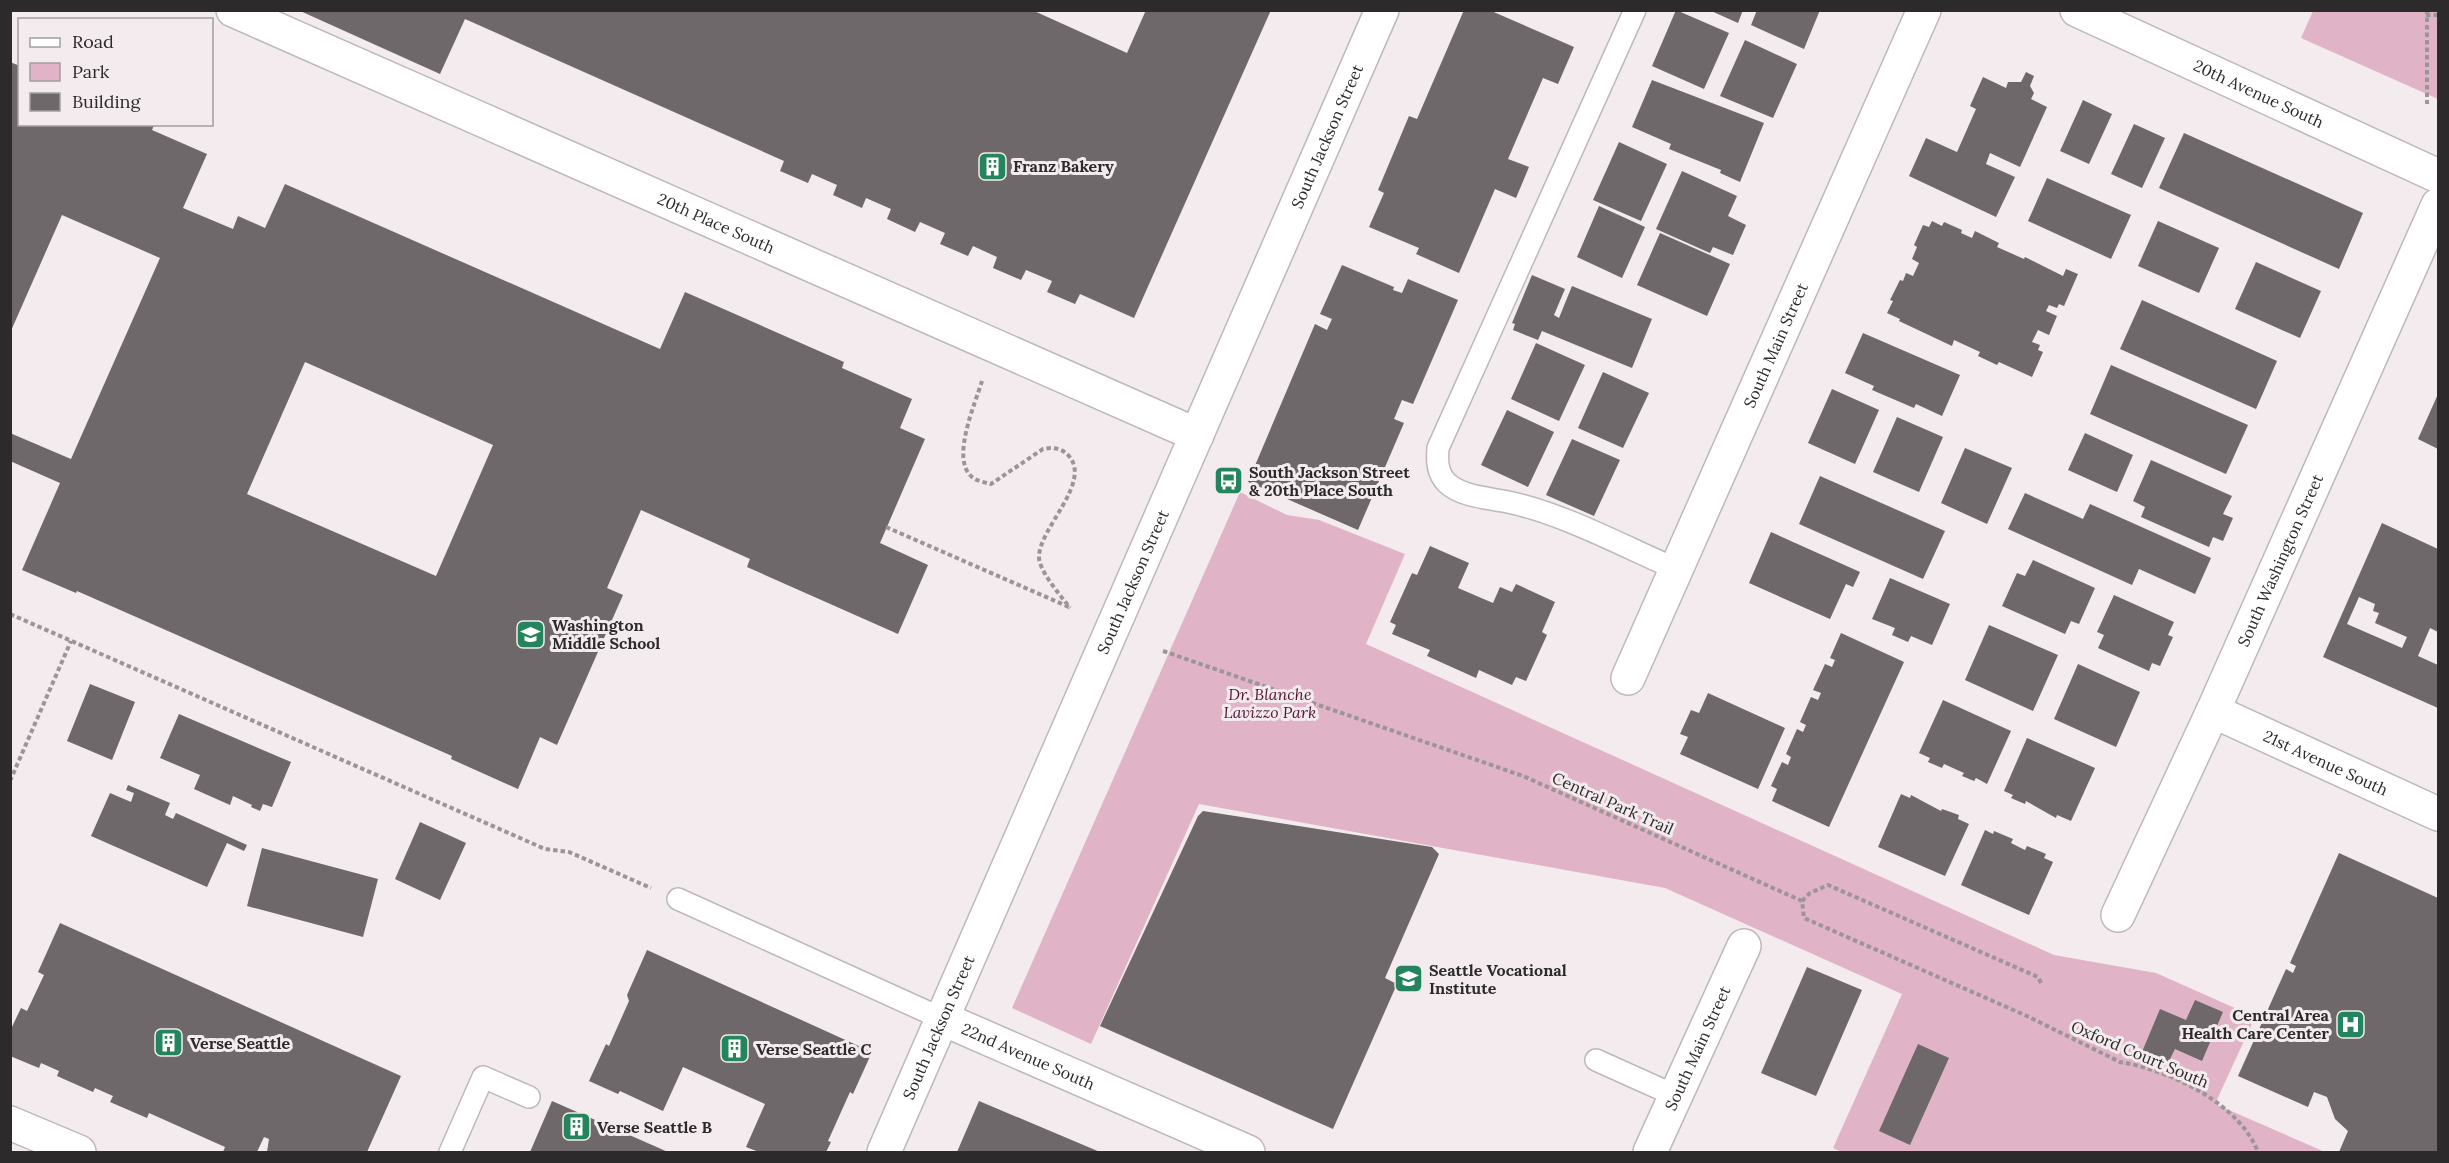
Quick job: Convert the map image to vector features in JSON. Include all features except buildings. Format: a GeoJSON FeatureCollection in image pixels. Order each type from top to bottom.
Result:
{"type":"FeatureCollection","features":[{"type":"Feature","properties":{"kind":"street","name":"20th Place South"},"geometry":{"type":"LineString","coordinates":[[234,10],[1197,435]]}},
{"type":"Feature","properties":{"kind":"street","name":"South Jackson Street"},"geometry":{"type":"LineString","coordinates":[[884,1152],[1382,10]]}},
{"type":"Feature","properties":{"kind":"street","name":"South Main Street"},"geometry":{"type":"LineString","coordinates":[[1628,678],[1924,10]]}},
{"type":"Feature","properties":{"kind":"street","name":"20th Avenue South"},"geometry":{"type":"LineString","coordinates":[[2077,10],[2439,176]]}},
{"type":"Feature","properties":{"kind":"street","name":"South Washington Street"},"geometry":{"type":"LineString","coordinates":[[2118,915],[2213,711],[2439,205]]}},
{"type":"Feature","properties":{"kind":"street","name":"21st Avenue South"},"geometry":{"type":"LineString","coordinates":[[2213,711],[2439,814]]}},
{"type":"Feature","properties":{"kind":"street","name":"South Main Street"},"geometry":{"type":"LineString","coordinates":[[1650,1152],[1744,946]]}},
{"type":"Feature","properties":{"kind":"street","name":"22nd Avenue South"},"geometry":{"type":"LineString","coordinates":[[943,1019],[1248,1152]]}},
{"type":"Feature","properties":{"kind":"street"},"geometry":{"type":"LineString","coordinates":[[10,1123],[80,1152]]}},
{"type":"Feature","properties":{"kind":"lane"},"geometry":{"type":"LineString","coordinates":[[1635,10],[1438,448],[1437,461],[1439,471],[1447,482],[1461,491],[1525,505],[1676,569]]}},
{"type":"Feature","properties":{"kind":"lane","name":"22nd Avenue South"},"geometry":{"type":"LineString","coordinates":[[678,899],[943,1019]]}},
{"type":"Feature","properties":{"kind":"lane"},"geometry":{"type":"LineString","coordinates":[[1596,1060],[1676,1096]]}},
{"type":"Feature","properties":{"kind":"lane"},"geometry":{"type":"LineString","coordinates":[[450,1152],[483,1077],[529,1097]]}},
{"type":"Feature","properties":{"kind":"path"},"geometry":{"type":"LineString","coordinates":[[2427,104],[2426,13],[2439,15]]}},
{"type":"Feature","properties":{"kind":"path"},"geometry":{"type":"LineString","coordinates":[[886,527],[1070,608],[1039,565],[1039,555],[1046,532],[1062,506],[1074,478],[1074,467],[1070,457],[1062,450],[1053,447],[1043,449],[991,484],[971,476],[964,466],[963,453],[984,374]]}},
{"type":"Feature","properties":{"kind":"path"},"geometry":{"type":"LineString","coordinates":[[10,614],[545,849],[569,852],[651,888]]}},
{"type":"Feature","properties":{"kind":"path"},"geometry":{"type":"LineString","coordinates":[[10,781],[71,641]]}},
{"type":"Feature","properties":{"kind":"path","name":"Central Park Trail"},"geometry":{"type":"LineString","coordinates":[[1163,651],[1523,776],[1802,901]]}},
{"type":"Feature","properties":{"kind":"path"},"geometry":{"type":"LineString","coordinates":[[1802,901],[1810,893],[1828,885],[2038,978],[2041,984]]}},
{"type":"Feature","properties":{"kind":"path","name":"Oxford Court South"},"geometry":{"type":"LineString","coordinates":[[1802,901],[1804,918],[2027,1016],[2120,1062],[2136,1064],[2210,1097],[2243,1128],[2258,1152]]}},
{"type":"Feature","properties":{"kind":"green space"},"geometry":{"type":"Polygon","coordinates":[[[2313,11],[2438,11],[2438,99],[2301,38],[2313,11]]]}},
{"type":"Feature","properties":{"kind":"green space","name":"Dr. Blanche Lavizzo Park"},"geometry":{"type":"Polygon","coordinates":[[[1240,492],[1287,515],[1319,520],[1405,554],[1366,644],[2054,955],[2156,973],[2255,1017],[2215,1104],[2325,1152],[1842,1152],[1833,1148],[1902,994],[1665,888],[1199,804],[1091,1044],[1012,1008],[1240,492]]]}},
{"type":"Feature","properties":{"kind":"place","name":"Franz Bakery"},"geometry":{"type":"Point","coordinates":[992,166]}},
{"type":"Feature","properties":{"kind":"place","name":"South Jackson Street & 20th Place South"},"geometry":{"type":"Point","coordinates":[1228,481]}},
{"type":"Feature","properties":{"kind":"place","name":"Washington Middle School"},"geometry":{"type":"Point","coordinates":[531,634]}},
{"type":"Feature","properties":{"kind":"place","name":"Seattle Vocational Institute"},"geometry":{"type":"Point","coordinates":[1408,979]}},
{"type":"Feature","properties":{"kind":"place","name":"Central Area Health Care Center"},"geometry":{"type":"Point","coordinates":[2350,1024]}},
{"type":"Feature","properties":{"kind":"place","name":"Verse Seattle"},"geometry":{"type":"Point","coordinates":[169,1043]}},
{"type":"Feature","properties":{"kind":"place","name":"Verse Seattle C"},"geometry":{"type":"Point","coordinates":[735,1049]}},
{"type":"Feature","properties":{"kind":"place","name":"Verse Seattle B"},"geometry":{"type":"Point","coordinates":[576,1127]}}]}
